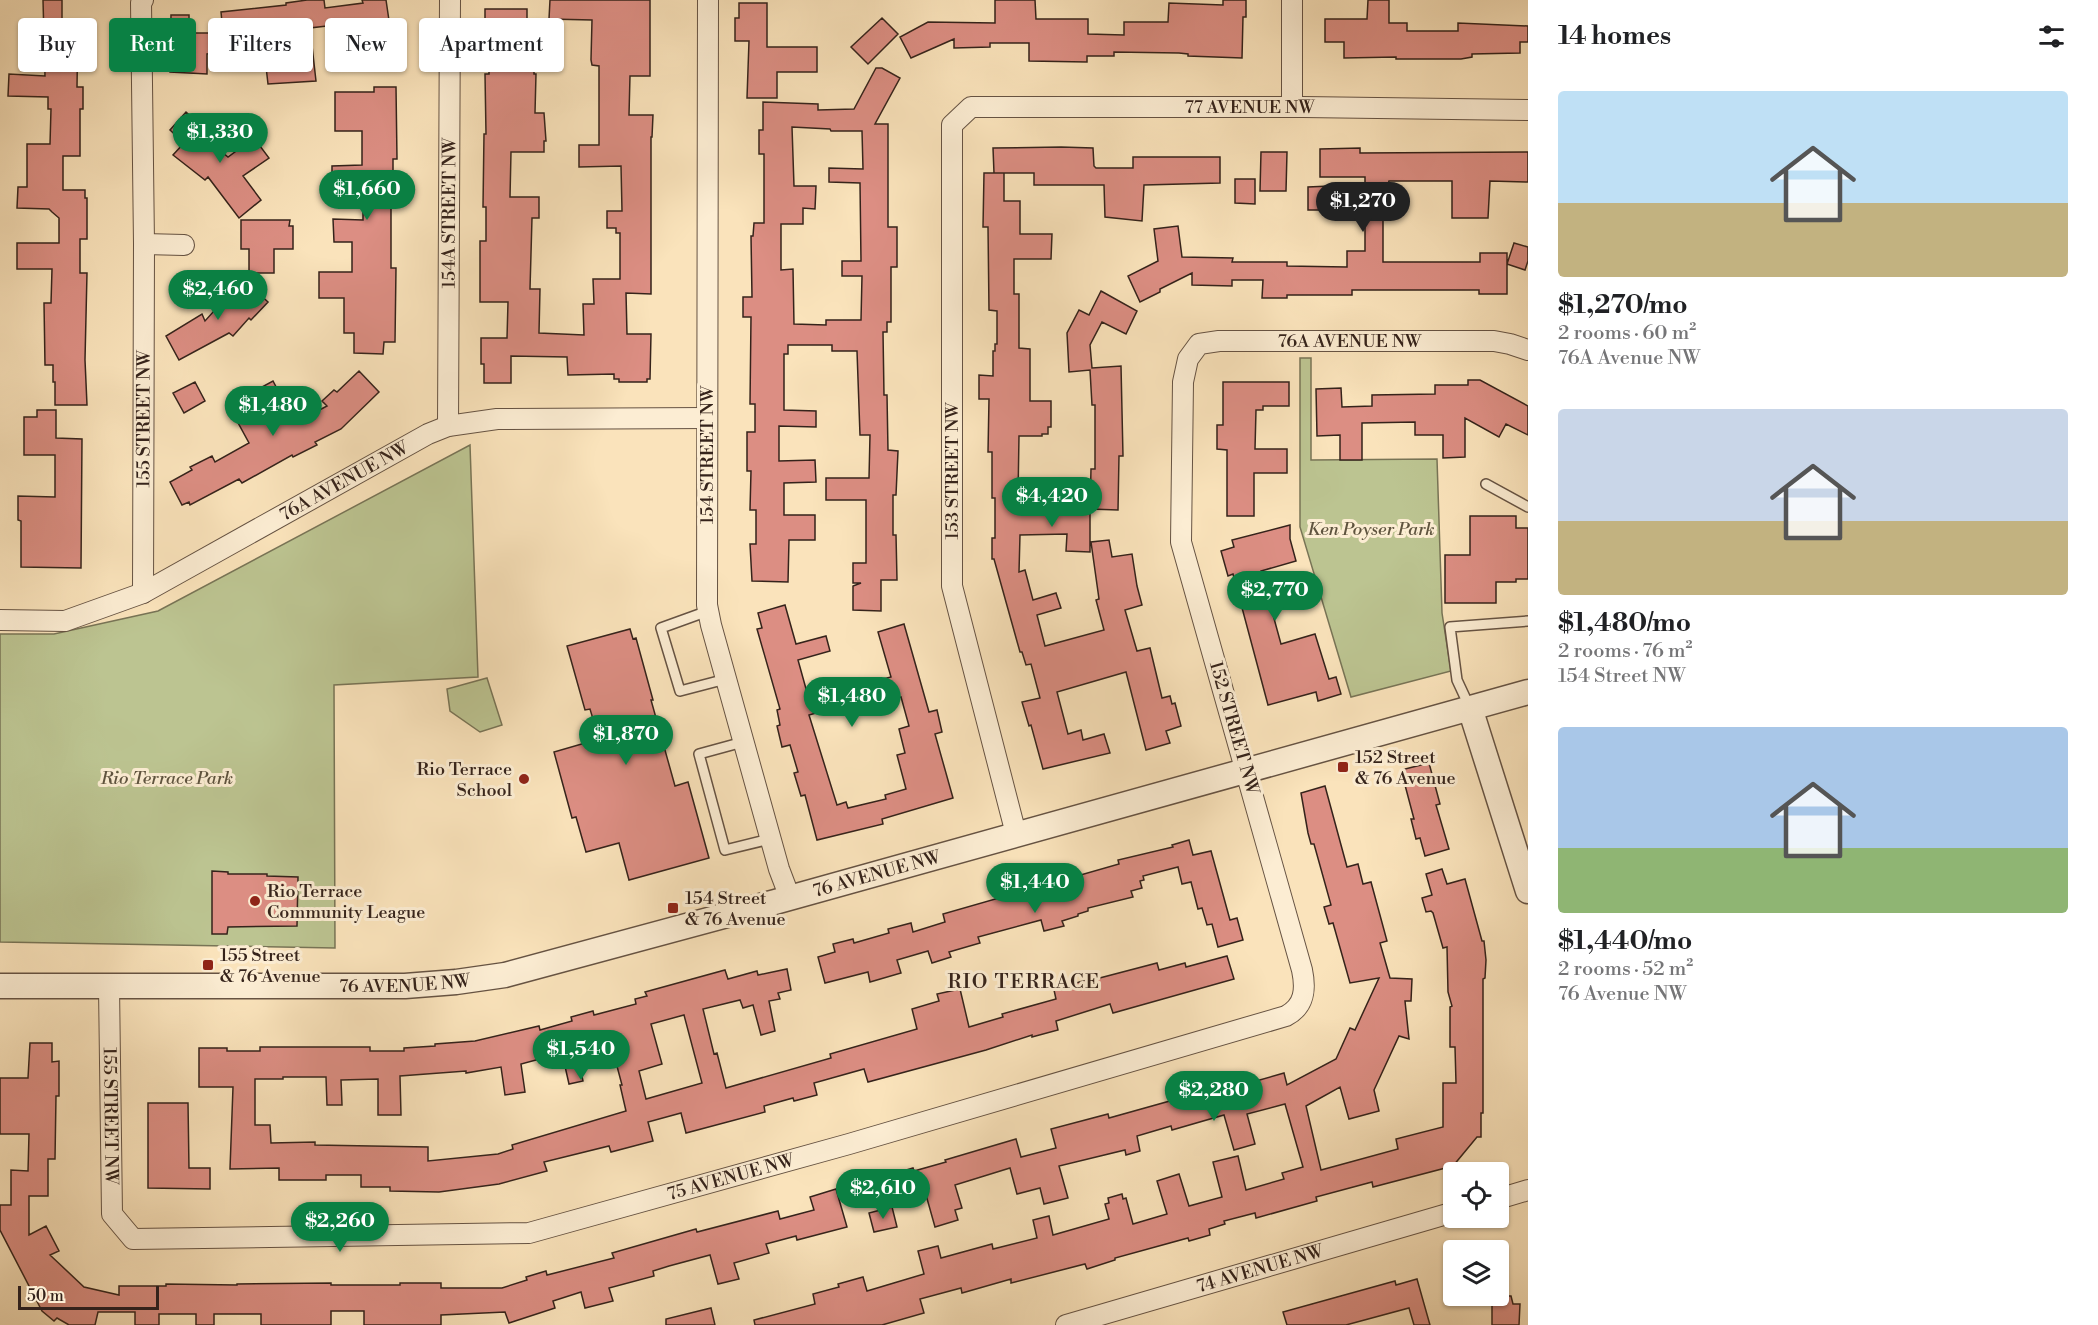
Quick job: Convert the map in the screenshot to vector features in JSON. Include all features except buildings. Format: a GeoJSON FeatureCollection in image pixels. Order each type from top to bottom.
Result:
{"type":"FeatureCollection","features":[{"type":"Feature","properties":{"kind":"street","name":"155 STREET NW"},"geometry":{"type":"LineString","coordinates":[[143,0],[141,3],[144,244],[143,593]]}},
{"type":"Feature","properties":{"kind":"street","name":"154A STREET NW"},"geometry":{"type":"LineString","coordinates":[[448,426],[450,0]]}},
{"type":"Feature","properties":{"kind":"street","name":"154 STREET NW"},"geometry":{"type":"LineString","coordinates":[[708,0],[706,585],[708,611],[770,838],[790,898]]}},
{"type":"Feature","properties":{"kind":"street"},"geometry":{"type":"LineString","coordinates":[[1292,0],[1292,107]]}},
{"type":"Feature","properties":{"kind":"street","name":"77 AVENUE NW"},"geometry":{"type":"LineString","coordinates":[[971,107],[1528,110]]}},
{"type":"Feature","properties":{"kind":"street","name":"153 STREET NW"},"geometry":{"type":"LineString","coordinates":[[971,107],[952,125],[952,586],[1016,834]]}},
{"type":"Feature","properties":{"kind":"street"},"geometry":{"type":"LineString","coordinates":[[144,244],[184,245]]}},
{"type":"Feature","properties":{"kind":"street","name":"76A AVENUE NW"},"geometry":{"type":"LineString","coordinates":[[1193,351],[1199,344],[1219,341],[1482,341],[1519,347]]}},
{"type":"Feature","properties":{"kind":"street","name":"152 STREET NW"},"geometry":{"type":"LineString","coordinates":[[1193,351],[1188,359],[1183,382],[1181,542],[1302,970],[1305,989],[1303,996]]}},
{"type":"Feature","properties":{"kind":"street","name":"76A AVENUE NW"},"geometry":{"type":"LineString","coordinates":[[0,620],[65,621],[143,593],[428,434],[448,426],[497,419],[707,418]]}},
{"type":"Feature","properties":{"kind":"street","name":"76 AVENUE NW"},"geometry":{"type":"LineString","coordinates":[[0,986],[405,986],[506,975],[1528,692]]}},
{"type":"Feature","properties":{"kind":"street"},"geometry":{"type":"LineString","coordinates":[[1470,708],[1528,891]]}},
{"type":"Feature","properties":{"kind":"street","name":"155 STREET NW"},"geometry":{"type":"LineString","coordinates":[[108,986],[112,1214],[133,1239]]}},
{"type":"Feature","properties":{"kind":"street","name":"75 AVENUE NW"},"geometry":{"type":"LineString","coordinates":[[133,1239],[529,1233],[837,1147],[1286,1016],[1300,1005],[1303,996]]}},
{"type":"Feature","properties":{"kind":"street"},"geometry":{"type":"LineString","coordinates":[[1509,1196],[1528,1190]]}},
{"type":"Feature","properties":{"kind":"street","name":"74 AVENUE NW"},"geometry":{"type":"LineString","coordinates":[[1066,1325],[1443,1215]]}},
{"type":"Feature","properties":{"kind":"lane"},"geometry":{"type":"LineString","coordinates":[[1486,484],[1528,507]]}},
{"type":"Feature","properties":{"kind":"lane"},"geometry":{"type":"LineString","coordinates":[[708,611],[661,628],[680,691],[726,680]]}},
{"type":"Feature","properties":{"kind":"lane"},"geometry":{"type":"LineString","coordinates":[[1470,708],[1457,680],[1450,627],[1528,621]]}},
{"type":"Feature","properties":{"kind":"lane"},"geometry":{"type":"LineString","coordinates":[[743,742],[699,754],[725,850],[770,838]]}},
{"type":"Feature","properties":{"kind":"green space","name":"Ken Poyser Park"},"geometry":{"type":"Polygon","coordinates":[[[1300,358],[1311,358],[1311,460],[1437,459],[1442,613],[1451,671],[1351,697],[1300,527],[1300,358]]]}},
{"type":"Feature","properties":{"kind":"green space","name":"Rio Terrace Park"},"geometry":{"type":"Polygon","coordinates":[[[470,445],[478,677],[334,685],[335,948],[0,942],[0,634],[54,634],[158,611],[470,445]]]}},
{"type":"Feature","properties":{"kind":"green space"},"geometry":{"type":"Polygon","coordinates":[[[487,678],[502,725],[480,732],[450,711],[447,689],[487,678]]]}},
{"type":"Feature","properties":{"kind":"place","name":"152 Street & 76 Avenue"},"geometry":{"type":"Point","coordinates":[1343,767]}},
{"type":"Feature","properties":{"kind":"place","name":"Rio Terrace School"},"geometry":{"type":"Point","coordinates":[524,779]}},
{"type":"Feature","properties":{"kind":"place","name":"Rio Terrace Community League"},"geometry":{"type":"Point","coordinates":[255,901]}},
{"type":"Feature","properties":{"kind":"place","name":"154 Street & 76 Avenue"},"geometry":{"type":"Point","coordinates":[673,908]}},
{"type":"Feature","properties":{"kind":"place","name":"155 Street & 76 Avenue"},"geometry":{"type":"Point","coordinates":[208,965]}},
{"type":"Feature","properties":{"kind":"district","name":"RIO TERRACE"},"geometry":{"type":"Point","coordinates":[1024,982]}}]}
